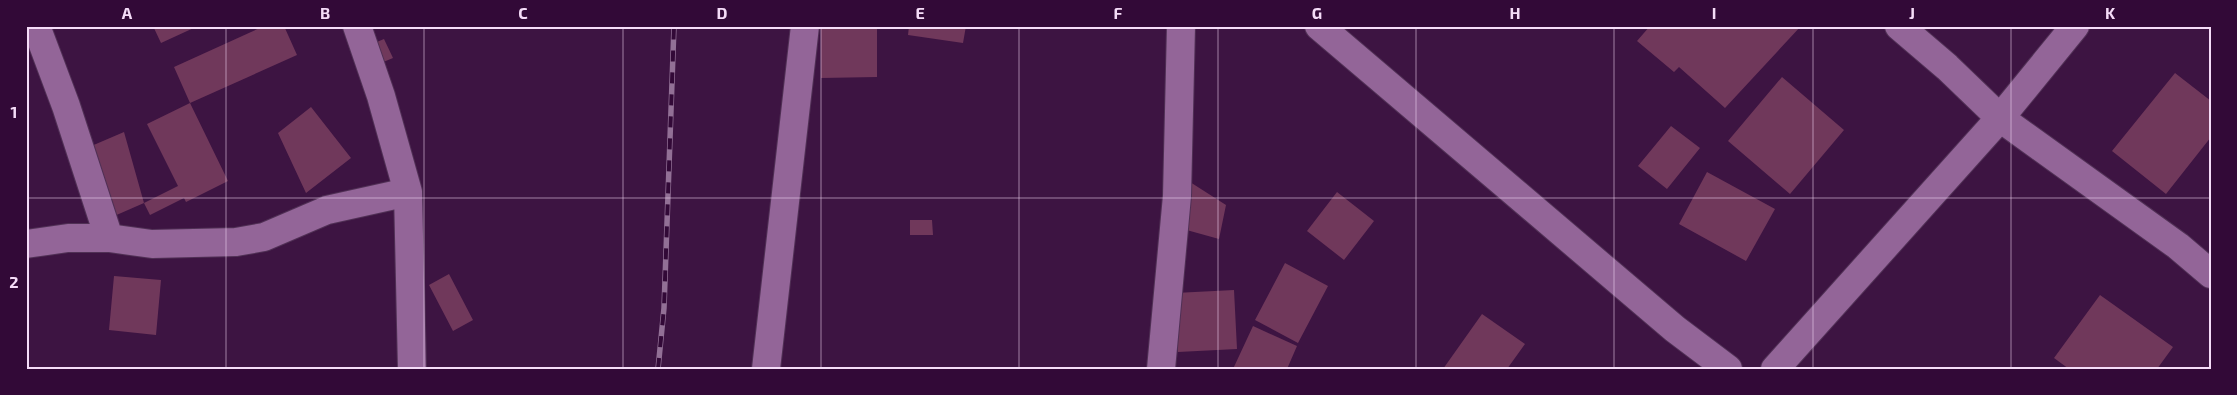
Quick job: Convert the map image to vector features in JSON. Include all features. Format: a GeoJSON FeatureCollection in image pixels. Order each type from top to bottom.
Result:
{"type":"FeatureCollection","features":[{"type":"Feature","properties":{"kind":"street"},"geometry":{"type":"LineString","coordinates":[[36,26],[66,106],[109,238]]}},
{"type":"Feature","properties":{"kind":"street"},"geometry":{"type":"LineString","coordinates":[[356,26],[382,96],[408,192],[412,369]]}},
{"type":"Feature","properties":{"kind":"street"},"geometry":{"type":"LineString","coordinates":[[766,369],[805,26]]}},
{"type":"Feature","properties":{"kind":"street"},"geometry":{"type":"LineString","coordinates":[[1161,369],[1177,196],[1181,26]]}},
{"type":"Feature","properties":{"kind":"street"},"geometry":{"type":"LineString","coordinates":[[1319,26],[1675,329],[1728,369]]}},
{"type":"Feature","properties":{"kind":"street"},"geometry":{"type":"LineString","coordinates":[[1899,26],[1947,67],[2000,118],[2178,246],[2211,274]]}},
{"type":"Feature","properties":{"kind":"street"},"geometry":{"type":"LineString","coordinates":[[1775,369],[2000,118],[2075,26]]}},
{"type":"Feature","properties":{"kind":"street"},"geometry":{"type":"LineString","coordinates":[[26,244],[68,238],[109,238],[152,244],[236,242],[264,237],[327,210],[408,192]]}},
{"type":"Feature","properties":{"kind":"building"},"geometry":{"type":"Polygon","coordinates":[[[153,26],[198,26],[161,43],[153,26]]]}},
{"type":"Feature","properties":{"kind":"building"},"geometry":{"type":"Polygon","coordinates":[[[264,26],[284,26],[297,55],[190,103],[174,67],[264,26]]]}},
{"type":"Feature","properties":{"kind":"building"},"geometry":{"type":"Polygon","coordinates":[[[821,26],[877,26],[877,77],[821,78],[821,26]]]}},
{"type":"Feature","properties":{"kind":"building"},"geometry":{"type":"Polygon","coordinates":[[[909,26],[966,26],[963,43],[908,35],[909,26]]]}},
{"type":"Feature","properties":{"kind":"building"},"geometry":{"type":"Polygon","coordinates":[[[1650,26],[1801,26],[1725,108],[1679,67],[1674,72],[1637,41],[1650,26]]]}},
{"type":"Feature","properties":{"kind":"building"},"geometry":{"type":"Polygon","coordinates":[[[384,39],[393,58],[381,63],[372,44],[384,39]]]}},
{"type":"Feature","properties":{"kind":"building"},"geometry":{"type":"Polygon","coordinates":[[[2175,73],[2211,101],[2211,137],[2166,194],[2112,151],[2175,73]]]}},
{"type":"Feature","properties":{"kind":"building"},"geometry":{"type":"Polygon","coordinates":[[[1782,77],[1844,130],[1790,194],[1728,141],[1782,77]]]}},
{"type":"Feature","properties":{"kind":"building"},"geometry":{"type":"Polygon","coordinates":[[[190,103],[228,181],[186,202],[184,198],[150,215],[144,203],[178,186],[147,124],[190,103]]]}},
{"type":"Feature","properties":{"kind":"building"},"geometry":{"type":"Polygon","coordinates":[[[311,107],[351,158],[306,193],[278,133],[311,107]]]}},
{"type":"Feature","properties":{"kind":"building"},"geometry":{"type":"Polygon","coordinates":[[[1671,126],[1700,148],[1667,189],[1638,166],[1671,126]]]}},
{"type":"Feature","properties":{"kind":"building"},"geometry":{"type":"Polygon","coordinates":[[[124,132],[144,203],[112,217],[82,150],[124,132]]]}},
{"type":"Feature","properties":{"kind":"building"},"geometry":{"type":"Polygon","coordinates":[[[1707,172],[1775,209],[1746,261],[1679,224],[1707,172]]]}},
{"type":"Feature","properties":{"kind":"building"},"geometry":{"type":"Polygon","coordinates":[[[1190,182],[1226,205],[1219,239],[1183,229],[1190,182]]]}},
{"type":"Feature","properties":{"kind":"building"},"geometry":{"type":"Polygon","coordinates":[[[1337,192],[1374,221],[1344,260],[1307,231],[1337,192]]]}},
{"type":"Feature","properties":{"kind":"building"},"geometry":{"type":"Polygon","coordinates":[[[910,220],[932,220],[933,235],[910,235],[910,220]]]}},
{"type":"Feature","properties":{"kind":"building"},"geometry":{"type":"Polygon","coordinates":[[[1285,263],[1328,286],[1298,343],[1255,320],[1285,263]]]}},
{"type":"Feature","properties":{"kind":"building"},"geometry":{"type":"Polygon","coordinates":[[[449,274],[473,320],[453,331],[429,285],[449,274]]]}},
{"type":"Feature","properties":{"kind":"building"},"geometry":{"type":"Polygon","coordinates":[[[114,276],[161,280],[156,335],[109,330],[114,276]]]}},
{"type":"Feature","properties":{"kind":"building"},"geometry":{"type":"Polygon","coordinates":[[[1234,290],[1237,349],[1178,352],[1175,293],[1234,290]]]}},
{"type":"Feature","properties":{"kind":"building"},"geometry":{"type":"Polygon","coordinates":[[[2100,295],[2173,347],[2157,369],[2069,369],[2054,358],[2100,295]]]}},
{"type":"Feature","properties":{"kind":"building"},"geometry":{"type":"Polygon","coordinates":[[[1482,314],[1525,344],[1507,369],[1443,369],[1482,314]]]}},
{"type":"Feature","properties":{"kind":"building"},"geometry":{"type":"Polygon","coordinates":[[[1253,326],[1297,346],[1287,369],[1233,369],[1253,326]]]}},
{"type":"Feature","properties":{"kind":"railway"},"geometry":{"type":"LineString","coordinates":[[658,369],[664,308],[674,26]]}}]}
